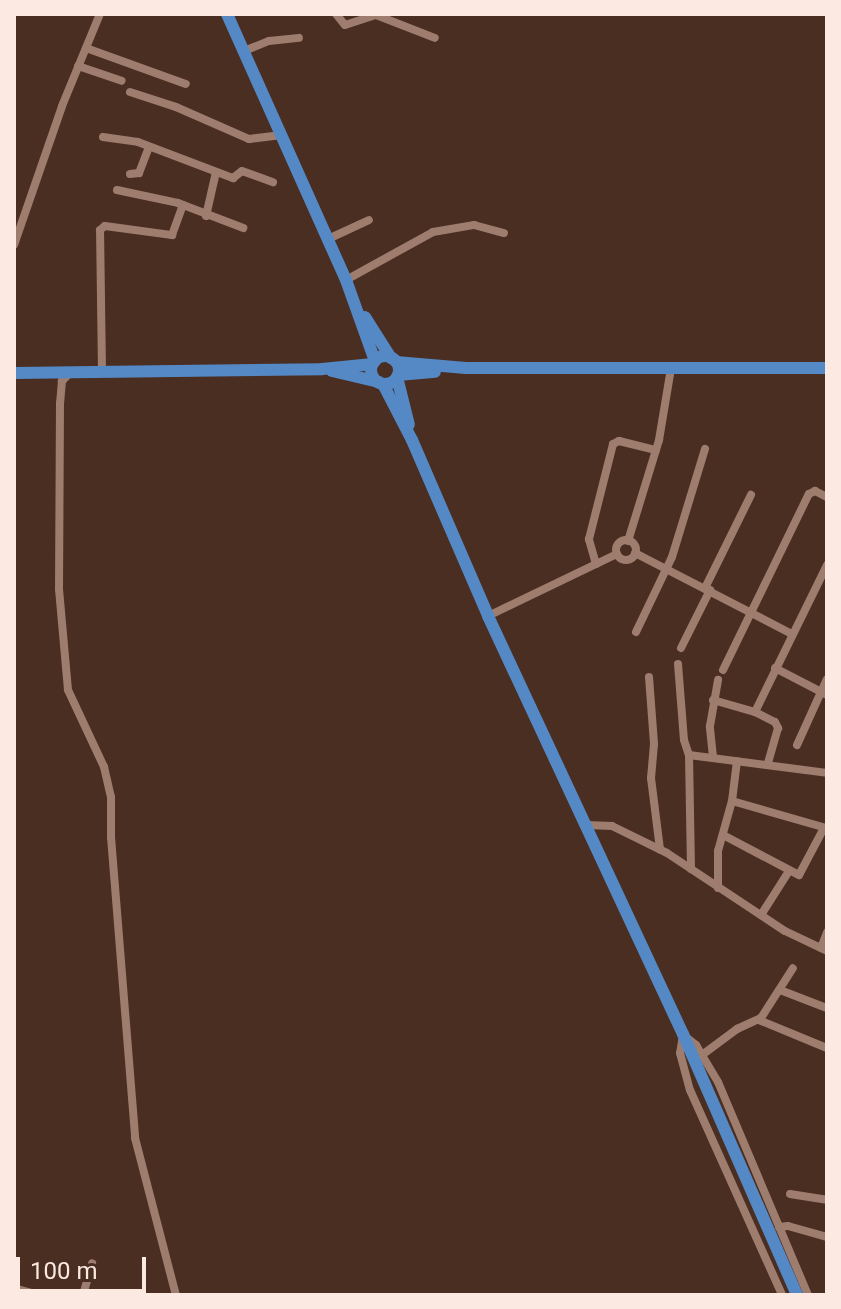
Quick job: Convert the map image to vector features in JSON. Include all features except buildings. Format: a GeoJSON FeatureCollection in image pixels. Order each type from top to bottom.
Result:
{"type":"FeatureCollection","features":[{"type":"Feature","properties":{"kind":"highway"},"geometry":{"type":"LineString","coordinates":[[227,14],[355,301],[374,362],[372,375],[381,383],[412,440],[488,616],[683,1034],[797,1295]]}},
{"type":"Feature","properties":{"kind":"highway"},"geometry":{"type":"LineString","coordinates":[[355,301],[396,368],[412,440]]}},
{"type":"Feature","properties":{"kind":"highway"},"geometry":{"type":"LineString","coordinates":[[14,373],[322,369],[374,362],[424,373],[466,368]]}},
{"type":"Feature","properties":{"kind":"highway"},"geometry":{"type":"LineString","coordinates":[[381,383],[396,368],[827,368]]}},
{"type":"Feature","properties":{"kind":"highway"},"geometry":{"type":"LineString","coordinates":[[322,369],[381,383]]}},
{"type":"Feature","properties":{"kind":"highway"},"geometry":{"type":"LineString","coordinates":[[405,403],[412,383],[424,373]]}},
{"type":"Feature","properties":{"kind":"street"},"geometry":{"type":"LineString","coordinates":[[14,245],[78,66],[100,14]]}},
{"type":"Feature","properties":{"kind":"street"},"geometry":{"type":"LineString","coordinates":[[336,14],[345,25],[376,15],[435,38]]}},
{"type":"Feature","properties":{"kind":"street"},"geometry":{"type":"LineString","coordinates":[[244,51],[269,41],[299,38]]}},
{"type":"Feature","properties":{"kind":"street"},"geometry":{"type":"LineString","coordinates":[[86,48],[186,84]]}},
{"type":"Feature","properties":{"kind":"street"},"geometry":{"type":"LineString","coordinates":[[78,66],[122,81]]}},
{"type":"Feature","properties":{"kind":"street"},"geometry":{"type":"LineString","coordinates":[[130,92],[176,107],[249,139],[280,135]]}},
{"type":"Feature","properties":{"kind":"street"},"geometry":{"type":"LineString","coordinates":[[103,137],[149,147],[235,178],[242,171],[273,182]]}},
{"type":"Feature","properties":{"kind":"street"},"geometry":{"type":"LineString","coordinates":[[130,174],[139,173],[149,147]]}},
{"type":"Feature","properties":{"kind":"street"},"geometry":{"type":"LineString","coordinates":[[206,216],[216,172]]}},
{"type":"Feature","properties":{"kind":"street"},"geometry":{"type":"LineString","coordinates":[[117,190],[183,205],[243,228]]}},
{"type":"Feature","properties":{"kind":"street"},"geometry":{"type":"LineString","coordinates":[[102,371],[100,230],[105,226],[172,235],[183,205]]}},
{"type":"Feature","properties":{"kind":"street"},"geometry":{"type":"LineString","coordinates":[[328,239],[369,220]]}},
{"type":"Feature","properties":{"kind":"street"},"geometry":{"type":"LineString","coordinates":[[346,280],[433,232],[474,225],[504,233]]}},
{"type":"Feature","properties":{"kind":"street"},"geometry":{"type":"LineString","coordinates":[[628,541],[656,450],[671,368]]}},
{"type":"Feature","properties":{"kind":"street"},"geometry":{"type":"LineString","coordinates":[[72,371],[62,381],[60,403],[59,589],[68,690],[104,767],[111,797],[111,837],[135,1138],[176,1295]]}},
{"type":"Feature","properties":{"kind":"street"},"geometry":{"type":"LineString","coordinates":[[45,372],[60,403]]}},
{"type":"Feature","properties":{"kind":"street"},"geometry":{"type":"LineString","coordinates":[[596,564],[589,539],[613,444],[619,441],[656,450]]}},
{"type":"Feature","properties":{"kind":"street"},"geometry":{"type":"LineString","coordinates":[[636,632],[665,568],[705,449]]}},
{"type":"Feature","properties":{"kind":"street"},"geometry":{"type":"LineString","coordinates":[[723,670],[809,494],[815,491],[827,497]]}},
{"type":"Feature","properties":{"kind":"street"},"geometry":{"type":"LineString","coordinates":[[681,648],[751,495]]}},
{"type":"Feature","properties":{"kind":"street"},"geometry":{"type":"LineString","coordinates":[[488,616],[617,554],[628,559],[635,553],[635,547],[628,541]]}},
{"type":"Feature","properties":{"kind":"street"},"geometry":{"type":"LineString","coordinates":[[617,554],[617,545],[628,541]]}},
{"type":"Feature","properties":{"kind":"street"},"geometry":{"type":"LineString","coordinates":[[635,553],[792,634]]}},
{"type":"Feature","properties":{"kind":"street"},"geometry":{"type":"LineString","coordinates":[[755,712],[792,634],[823,581],[827,565]]}},
{"type":"Feature","properties":{"kind":"street"},"geometry":{"type":"LineString","coordinates":[[678,664],[684,740],[689,755],[691,869]]}},
{"type":"Feature","properties":{"kind":"street"},"geometry":{"type":"LineString","coordinates":[[775,668],[824,694]]}},
{"type":"Feature","properties":{"kind":"street"},"geometry":{"type":"LineString","coordinates":[[649,677],[654,744],[651,778],[660,849]]}},
{"type":"Feature","properties":{"kind":"street"},"geometry":{"type":"LineString","coordinates":[[797,745],[824,694],[827,679]]}},
{"type":"Feature","properties":{"kind":"street"},"geometry":{"type":"LineString","coordinates":[[713,757],[713,700],[718,680]]}},
{"type":"Feature","properties":{"kind":"street"},"geometry":{"type":"LineString","coordinates":[[713,700],[755,712],[777,725],[768,764]]}},
{"type":"Feature","properties":{"kind":"street"},"geometry":{"type":"LineString","coordinates":[[689,755],[827,773]]}},
{"type":"Feature","properties":{"kind":"street"},"geometry":{"type":"LineString","coordinates":[[718,888],[718,851],[732,801],[737,761]]}},
{"type":"Feature","properties":{"kind":"street"},"geometry":{"type":"LineString","coordinates":[[723,835],[789,871],[801,874],[826,828],[732,801]]}},
{"type":"Feature","properties":{"kind":"street"},"geometry":{"type":"LineString","coordinates":[[586,825],[612,826],[660,849],[761,915],[824,949],[827,932]]}},
{"type":"Feature","properties":{"kind":"street"},"geometry":{"type":"LineString","coordinates":[[761,915],[789,871]]}},
{"type":"Feature","properties":{"kind":"street"},"geometry":{"type":"LineString","coordinates":[[702,1055],[737,1029],[759,1020],[793,968]]}},
{"type":"Feature","properties":{"kind":"street"},"geometry":{"type":"LineString","coordinates":[[780,990],[827,1008]]}},
{"type":"Feature","properties":{"kind":"street"},"geometry":{"type":"LineString","coordinates":[[759,1020],[827,1048]]}},
{"type":"Feature","properties":{"kind":"street"},"geometry":{"type":"LineString","coordinates":[[683,1034],[702,1055],[718,1082],[808,1295]]}},
{"type":"Feature","properties":{"kind":"street"},"geometry":{"type":"LineString","coordinates":[[683,1034],[680,1053],[690,1090],[782,1295]]}},
{"type":"Feature","properties":{"kind":"street"},"geometry":{"type":"LineString","coordinates":[[790,1194],[827,1200]]}},
{"type":"Feature","properties":{"kind":"street"},"geometry":{"type":"LineString","coordinates":[[779,1227],[788,1226],[827,1237]]}},
{"type":"Feature","properties":{"kind":"street"},"geometry":{"type":"LineString","coordinates":[[83,1295],[92,1263]]}},
{"type":"Feature","properties":{"kind":"street"},"geometry":{"type":"LineString","coordinates":[[20,1291],[39,1295]]}}]}
